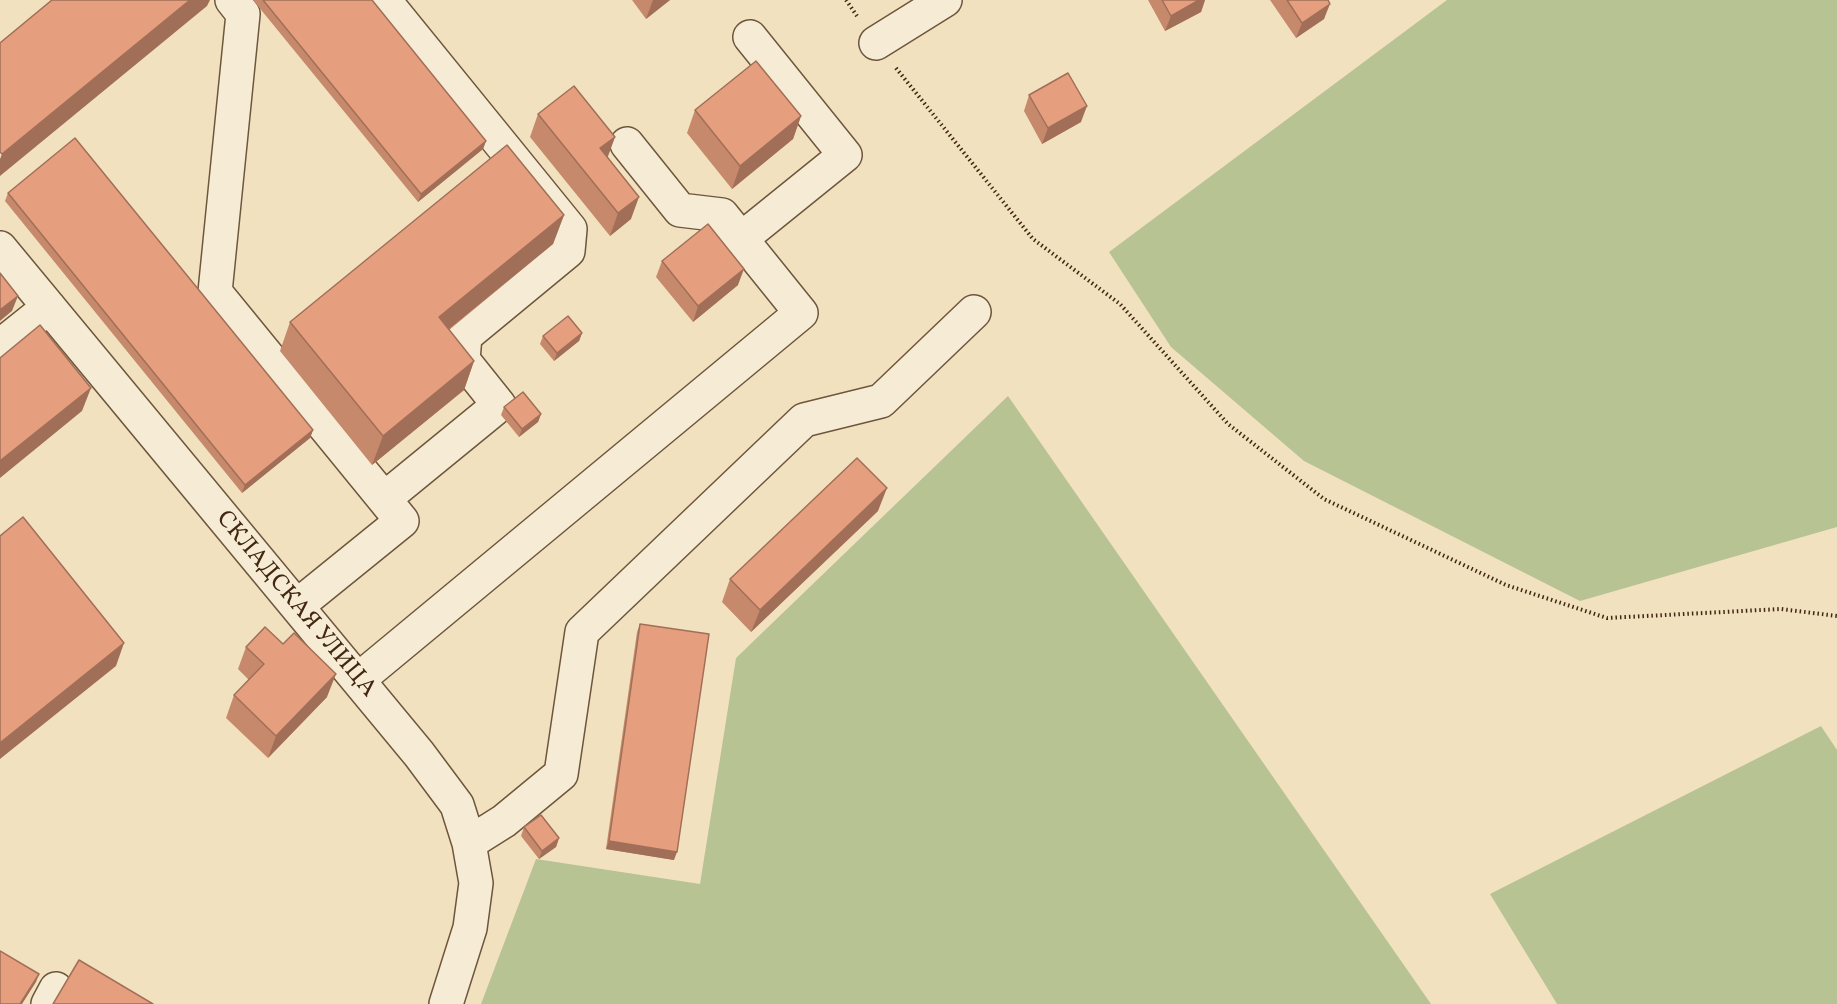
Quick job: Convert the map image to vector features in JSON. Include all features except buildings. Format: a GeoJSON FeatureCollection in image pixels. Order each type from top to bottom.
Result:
{"type":"FeatureCollection","features":[{"type":"Feature","properties":{"kind":"street"},"geometry":{"type":"LineString","coordinates":[[232,0],[243,14],[215,292],[402,521],[297,606]]}},
{"type":"Feature","properties":{"kind":"street"},"geometry":{"type":"LineString","coordinates":[[384,0],[570,229],[568,251],[465,336],[463,360],[499,405],[384,499]]}},
{"type":"Feature","properties":{"kind":"street"},"geometry":{"type":"LineString","coordinates":[[876,43],[945,0]]}},
{"type":"Feature","properties":{"kind":"street"},"geometry":{"type":"LineString","coordinates":[[741,239],[845,155],[750,37]]}},
{"type":"Feature","properties":{"kind":"street"},"geometry":{"type":"LineString","coordinates":[[358,680],[801,313],[722,215],[680,210],[627,144]]}},
{"type":"Feature","properties":{"kind":"street","name":"СКЛАДСКАЯ УЛИЦА"},"geometry":{"type":"LineString","coordinates":[[0,248],[419,754],[457,805],[469,843],[476,883],[470,928],[446,1004]]}},
{"type":"Feature","properties":{"kind":"street"},"geometry":{"type":"LineString","coordinates":[[0,346],[49,307]]}},
{"type":"Feature","properties":{"kind":"street"},"geometry":{"type":"LineString","coordinates":[[469,843],[504,821],[561,774],[582,632],[804,420],[881,401],[974,312]]}},
{"type":"Feature","properties":{"kind":"path"},"geometry":{"type":"LineString","coordinates":[[876,43],[1033,239],[1120,304],[1228,424],[1324,499],[1506,585],[1607,618],[1781,609],[1837,616]]}},
{"type":"Feature","properties":{"kind":"green space"},"geometry":{"type":"Polygon","coordinates":[[[1447,0],[1837,0],[1837,527],[1580,601],[1304,461],[1171,347],[1109,252],[1447,0]]]}},
{"type":"Feature","properties":{"kind":"green space"},"geometry":{"type":"Polygon","coordinates":[[[1008,396],[1431,1004],[481,1004],[536,859],[700,884],[736,658],[1008,396]]]}},
{"type":"Feature","properties":{"kind":"green space"},"geometry":{"type":"Polygon","coordinates":[[[1821,726],[1837,750],[1837,1004],[1557,1004],[1490,894],[1821,726]]]}}]}
